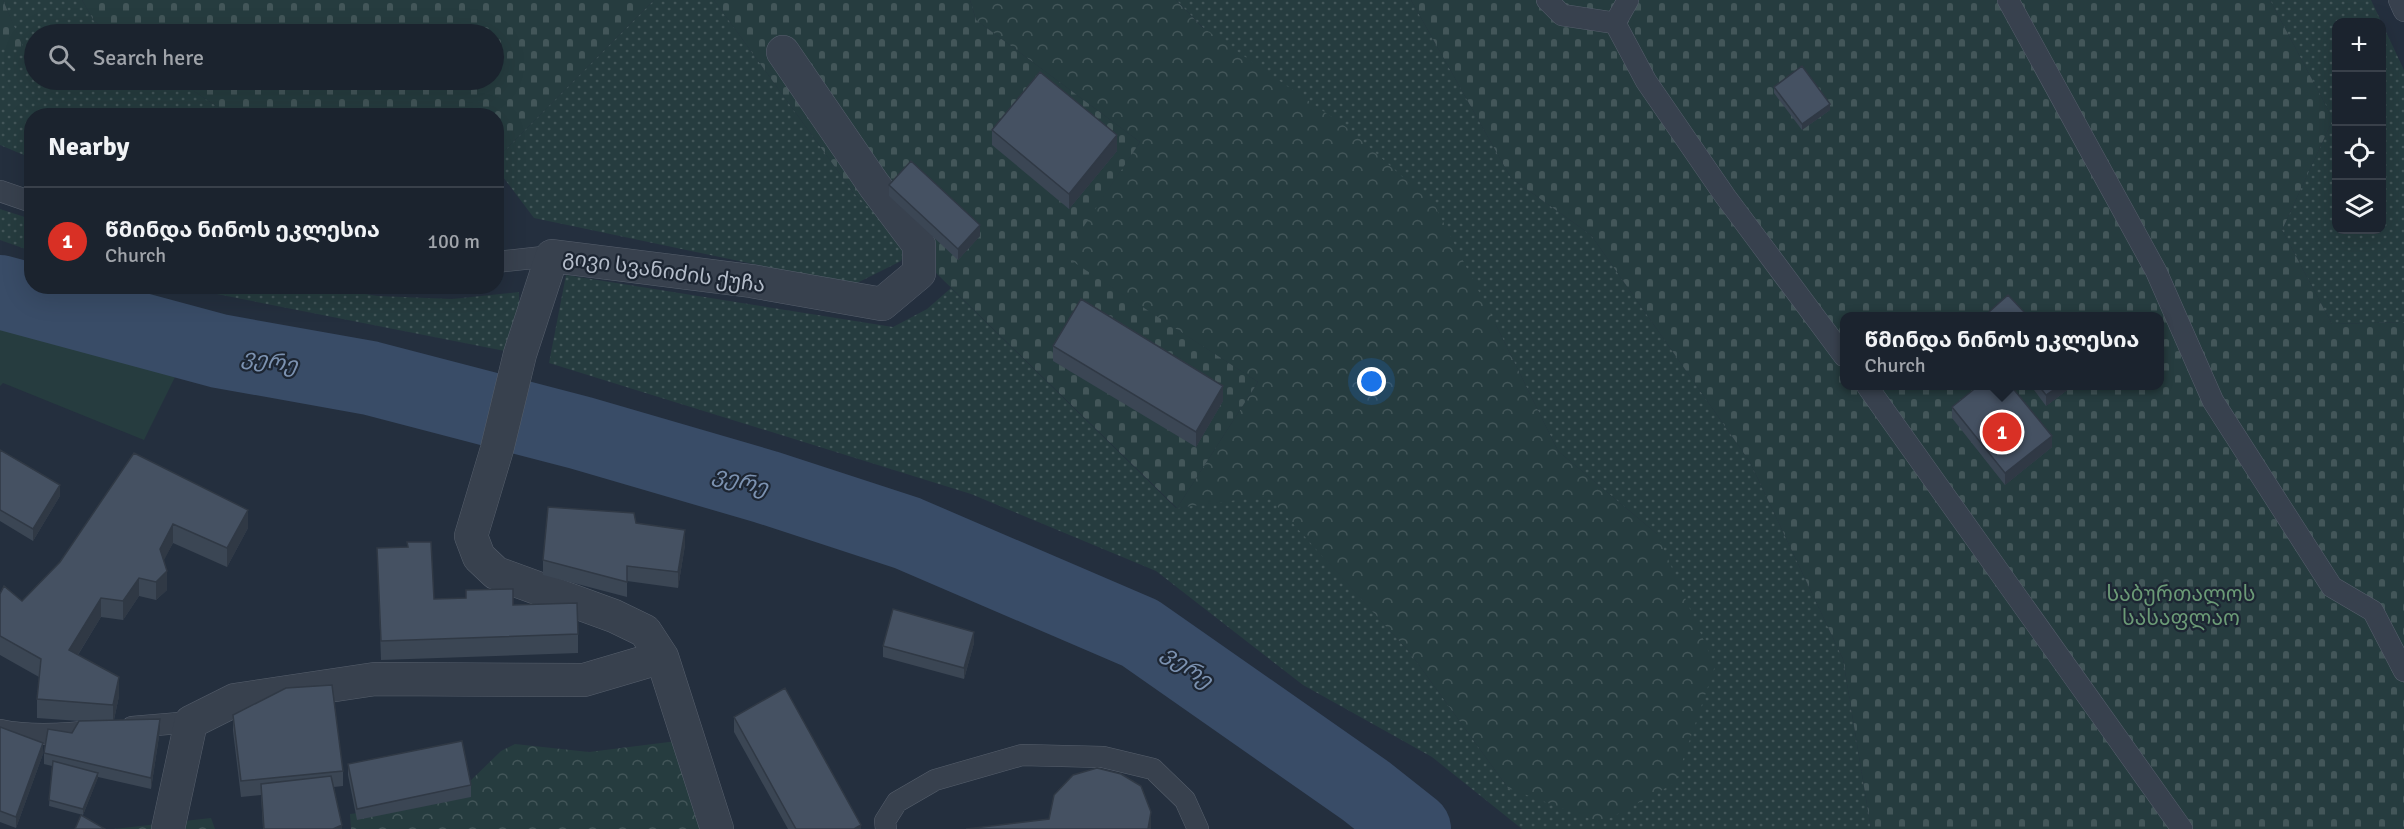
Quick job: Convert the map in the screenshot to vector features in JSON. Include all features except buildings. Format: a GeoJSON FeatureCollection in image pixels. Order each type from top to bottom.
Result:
{"type":"FeatureCollection","features":[{"type":"Feature","properties":{"kind":"street","name":"გივი სვანიძის ქუჩა"},"geometry":{"type":"LineString","coordinates":[[717,829],[662,657],[645,631],[614,616],[496,573],[479,557],[471,536],[497,449],[520,354],[552,256],[751,281],[882,304],[919,273],[919,245],[874,185],[783,52]]}},
{"type":"Feature","properties":{"kind":"street"},"geometry":{"type":"LineString","coordinates":[[168,829],[191,722],[235,700],[375,679],[584,680],[662,657]]}},
{"type":"Feature","properties":{"kind":"lane"},"geometry":{"type":"LineString","coordinates":[[1547,0],[1562,15],[1614,22]]}},
{"type":"Feature","properties":{"kind":"lane"},"geometry":{"type":"LineString","coordinates":[[1614,22],[1628,0]]}},
{"type":"Feature","properties":{"kind":"lane"},"geometry":{"type":"LineString","coordinates":[[2008,0],[2156,271],[2213,400],[2332,587],[2373,611],[2404,671]]}},
{"type":"Feature","properties":{"kind":"lane"},"geometry":{"type":"LineString","coordinates":[[2399,0],[2404,11]]}},
{"type":"Feature","properties":{"kind":"lane"},"geometry":{"type":"LineString","coordinates":[[1614,22],[1646,81],[1725,196],[1840,349]]}},
{"type":"Feature","properties":{"kind":"lane"},"geometry":{"type":"LineString","coordinates":[[0,191],[24,199]]}},
{"type":"Feature","properties":{"kind":"lane"},"geometry":{"type":"LineString","coordinates":[[504,261],[552,256]]}},
{"type":"Feature","properties":{"kind":"lane"},"geometry":{"type":"LineString","coordinates":[[1870,390],[2182,829]]}},
{"type":"Feature","properties":{"kind":"lane"},"geometry":{"type":"LineString","coordinates":[[0,730],[13,733],[54,733],[191,722]]}},
{"type":"Feature","properties":{"kind":"lane"},"geometry":{"type":"LineString","coordinates":[[886,829],[885,820],[897,802],[935,780],[1022,755],[1103,757],[1153,770],[1185,800],[1198,829]]}},
{"type":"Feature","properties":{"kind":"green space"},"geometry":{"type":"Polygon","coordinates":[[[0,0],[3,0],[23,47],[0,47],[0,0]]]}},
{"type":"Feature","properties":{"kind":"green space"},"geometry":{"type":"Polygon","coordinates":[[[3,0],[82,0],[94,21],[99,24],[24,24],[24,90],[192,90],[219,108],[24,108],[24,155],[0,145],[0,47],[22,46],[3,0]]]}},
{"type":"Feature","properties":{"kind":"green space"},"geometry":{"type":"Polygon","coordinates":[[[82,0],[654,0],[504,151],[504,108],[219,108],[192,90],[504,90],[504,24],[99,24],[94,21],[82,0]]]}},
{"type":"Feature","properties":{"kind":"green space"},"geometry":{"type":"Polygon","coordinates":[[[654,0],[714,0],[853,192],[908,245],[901,261],[853,285],[534,218],[504,178],[504,151],[654,0]]]}},
{"type":"Feature","properties":{"kind":"green space"},"geometry":{"type":"Polygon","coordinates":[[[714,0],[970,0],[976,20],[1140,142],[1064,256],[1258,382],[1177,508],[853,192],[714,0]]]}},
{"type":"Feature","properties":{"kind":"green space"},"geometry":{"type":"Polygon","coordinates":[[[970,0],[1176,0],[1202,27],[1349,129],[1435,206],[1558,451],[1657,534],[1715,666],[1675,783],[1601,823],[1508,788],[1411,654],[1268,496],[1177,508],[1258,382],[1063,256],[1140,142],[976,20],[970,0]]]}},
{"type":"Feature","properties":{"kind":"green space"},"geometry":{"type":"Polygon","coordinates":[[[1176,0],[1411,0],[1511,178],[1591,235],[1750,462],[1843,659],[1871,829],[1522,829],[1432,757],[1303,685],[1156,571],[971,494],[549,363],[566,275],[893,327],[927,309],[951,288],[1176,508],[1268,495],[1411,654],[1508,788],[1657,534],[1558,451],[1496,325],[1176,0]]]}},
{"type":"Feature","properties":{"kind":"green space","name":"საბურთალოს სასაფლაო"},"geometry":{"type":"Polygon","coordinates":[[[1411,0],[2270,0],[2332,117],[2282,230],[2332,324],[2404,322],[2404,829],[1871,829],[1843,659],[1750,462],[1591,235],[1511,178],[1411,0]]]}},
{"type":"Feature","properties":{"kind":"green space"},"geometry":{"type":"Polygon","coordinates":[[[2270,0],[2371,0],[2379,18],[2332,18],[2332,117],[2270,0]]]}},
{"type":"Feature","properties":{"kind":"green space"},"geometry":{"type":"Polygon","coordinates":[[[2386,32],[2404,70],[2404,322],[2332,324],[2282,230],[2332,121],[2332,234],[2386,234],[2386,32]]]}},
{"type":"Feature","properties":{"kind":"green space"},"geometry":{"type":"Polygon","coordinates":[[[0,209],[24,217],[24,249],[0,240],[0,209]]]}},
{"type":"Feature","properties":{"kind":"green space"},"geometry":{"type":"Polygon","coordinates":[[[519,292],[520,354],[216,294],[365,294],[452,299],[519,292]]]}},
{"type":"Feature","properties":{"kind":"green space"},"geometry":{"type":"Polygon","coordinates":[[[0,329],[176,375],[144,440],[3,383],[0,386],[0,329]]]}},
{"type":"Feature","properties":{"kind":"green space"},"geometry":{"type":"Polygon","coordinates":[[[677,741],[703,829],[351,829],[350,814],[433,804],[464,787],[501,751],[515,744],[589,752],[677,741]]]}},
{"type":"Feature","properties":{"kind":"green space"},"geometry":{"type":"Polygon","coordinates":[[[211,818],[215,829],[114,829],[211,818]]]}},
{"type":"Feature","properties":{"kind":"waterway","name":"ვერე"},"geometry":{"type":"LineString","coordinates":[[0,292],[219,351],[370,378],[581,433],[766,487],[907,533],[1140,633],[1366,791],[1414,829]]}},
{"type":"Feature","properties":{"kind":"place","name":"წმინდა ნინოს ეკლესია"},"geometry":{"type":"Point","coordinates":[2002,432]}}]}
